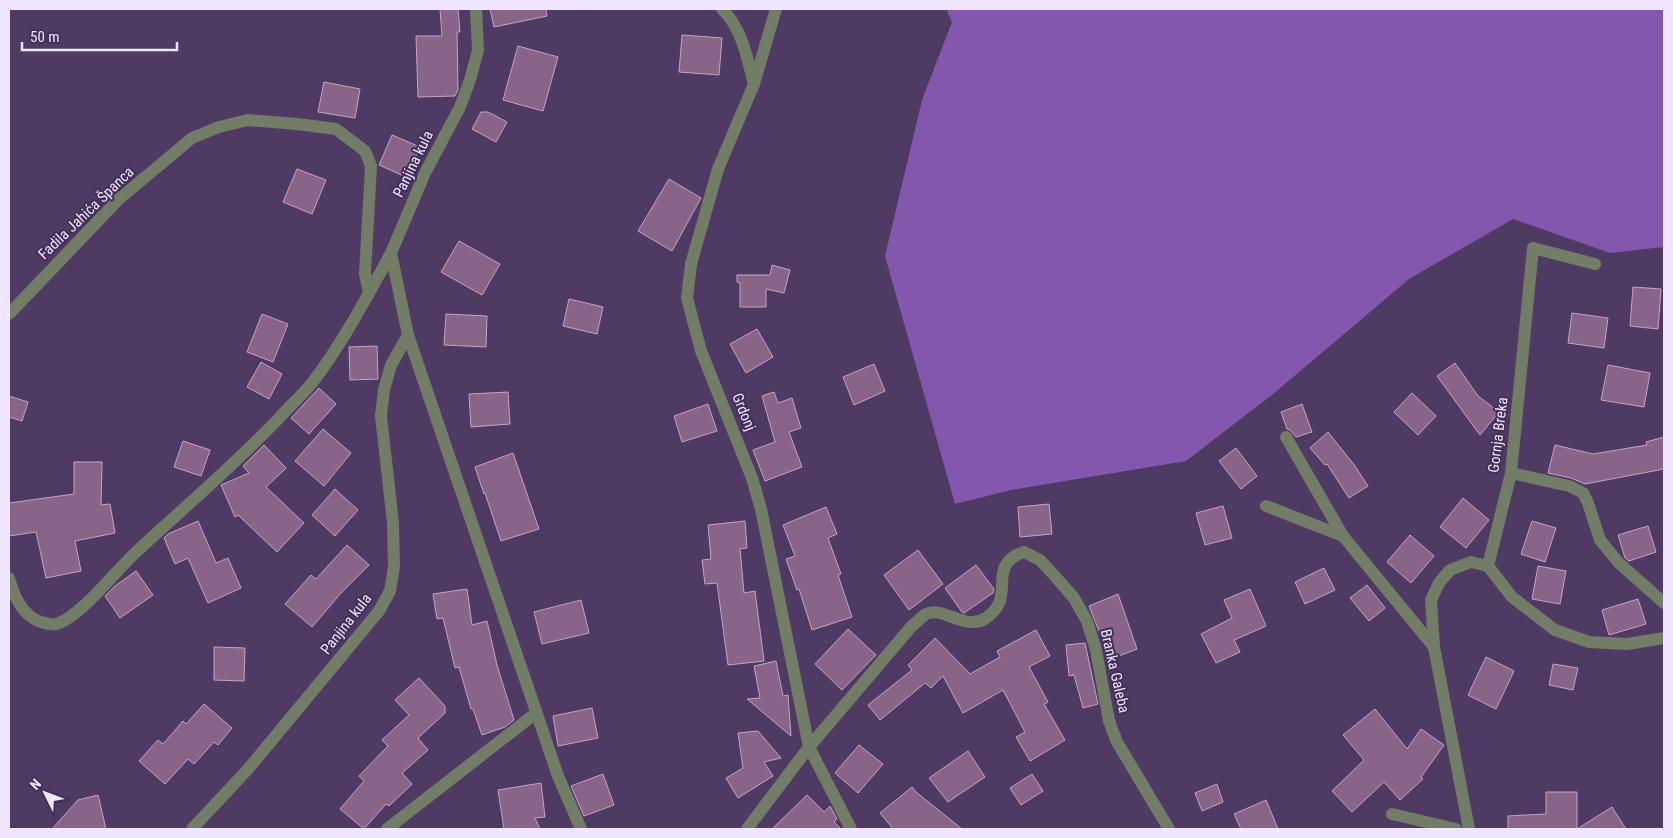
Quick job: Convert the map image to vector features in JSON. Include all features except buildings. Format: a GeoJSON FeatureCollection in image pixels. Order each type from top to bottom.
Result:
{"type":"FeatureCollection","features":[{"type":"Feature","properties":{"kind":"street","name":"Panjina kula"},"geometry":{"type":"LineString","coordinates":[[391,253],[425,173],[460,108],[470,80],[478,50],[476,9]]}},
{"type":"Feature","properties":{"kind":"street"},"geometry":{"type":"LineString","coordinates":[[722,9],[732,18],[741,39],[754,84]]}},
{"type":"Feature","properties":{"kind":"street","name":"Grdonj"},"geometry":{"type":"LineString","coordinates":[[776,9],[754,84],[718,169],[691,264],[687,298],[701,351],[752,478],[761,509],[810,747],[851,829]]}},
{"type":"Feature","properties":{"kind":"street","name":"Fadila Jahića Španca"},"geometry":{"type":"LineString","coordinates":[[9,314],[119,199],[192,138],[219,127],[248,120],[336,129],[365,151],[371,166],[366,274],[369,293]]}},
{"type":"Feature","properties":{"kind":"street","name":"Gornja Breka"},"geometry":{"type":"LineString","coordinates":[[1488,566],[1512,473],[1533,248],[1595,264]]}},
{"type":"Feature","properties":{"kind":"street"},"geometry":{"type":"LineString","coordinates":[[9,578],[12,590],[20,606],[40,622],[54,625],[73,616],[134,554],[200,496],[266,432],[311,383],[348,328],[391,253]]}},
{"type":"Feature","properties":{"kind":"street"},"geometry":{"type":"LineString","coordinates":[[391,253],[408,335],[558,776],[581,829]]}},
{"type":"Feature","properties":{"kind":"street","name":"Panjina kula"},"geometry":{"type":"LineString","coordinates":[[192,829],[249,768],[379,611],[390,591],[394,567],[392,523],[380,416],[391,364],[408,335]]}},
{"type":"Feature","properties":{"kind":"street"},"geometry":{"type":"LineString","coordinates":[[1286,437],[1343,536],[1434,647]]}},
{"type":"Feature","properties":{"kind":"street"},"geometry":{"type":"LineString","coordinates":[[1512,473],[1569,486],[1583,493],[1600,540],[1619,563],[1664,603]]}},
{"type":"Feature","properties":{"kind":"street"},"geometry":{"type":"LineString","coordinates":[[1266,506],[1343,536]]}},
{"type":"Feature","properties":{"kind":"street","name":"Branka Galeba"},"geometry":{"type":"LineString","coordinates":[[810,747],[912,627],[927,613],[938,613],[960,621],[973,622],[982,621],[992,614],[1000,602],[1003,572],[1006,563],[1024,552],[1040,560],[1054,574],[1074,598],[1087,622],[1096,650],[1109,721],[1117,742],[1169,829]]}},
{"type":"Feature","properties":{"kind":"street"},"geometry":{"type":"LineString","coordinates":[[1469,829],[1434,647],[1431,600],[1439,583],[1450,570],[1471,562],[1488,566],[1512,598],[1555,630],[1589,642],[1628,644],[1664,638]]}},
{"type":"Feature","properties":{"kind":"street"},"geometry":{"type":"LineString","coordinates":[[387,829],[536,713]]}},
{"type":"Feature","properties":{"kind":"street"},"geometry":{"type":"LineString","coordinates":[[747,829],[810,747]]}},
{"type":"Feature","properties":{"kind":"street"},"geometry":{"type":"LineString","coordinates":[[1392,814],[1456,829]]}},
{"type":"Feature","properties":{"kind":"shaded area"},"geometry":{"type":"Polygon","coordinates":[[[946,9],[1664,9],[1664,247],[1610,253],[1513,219],[1409,279],[1272,395],[1186,461],[1011,490],[955,504],[885,256],[922,100],[952,22],[946,9]]]}}]}
